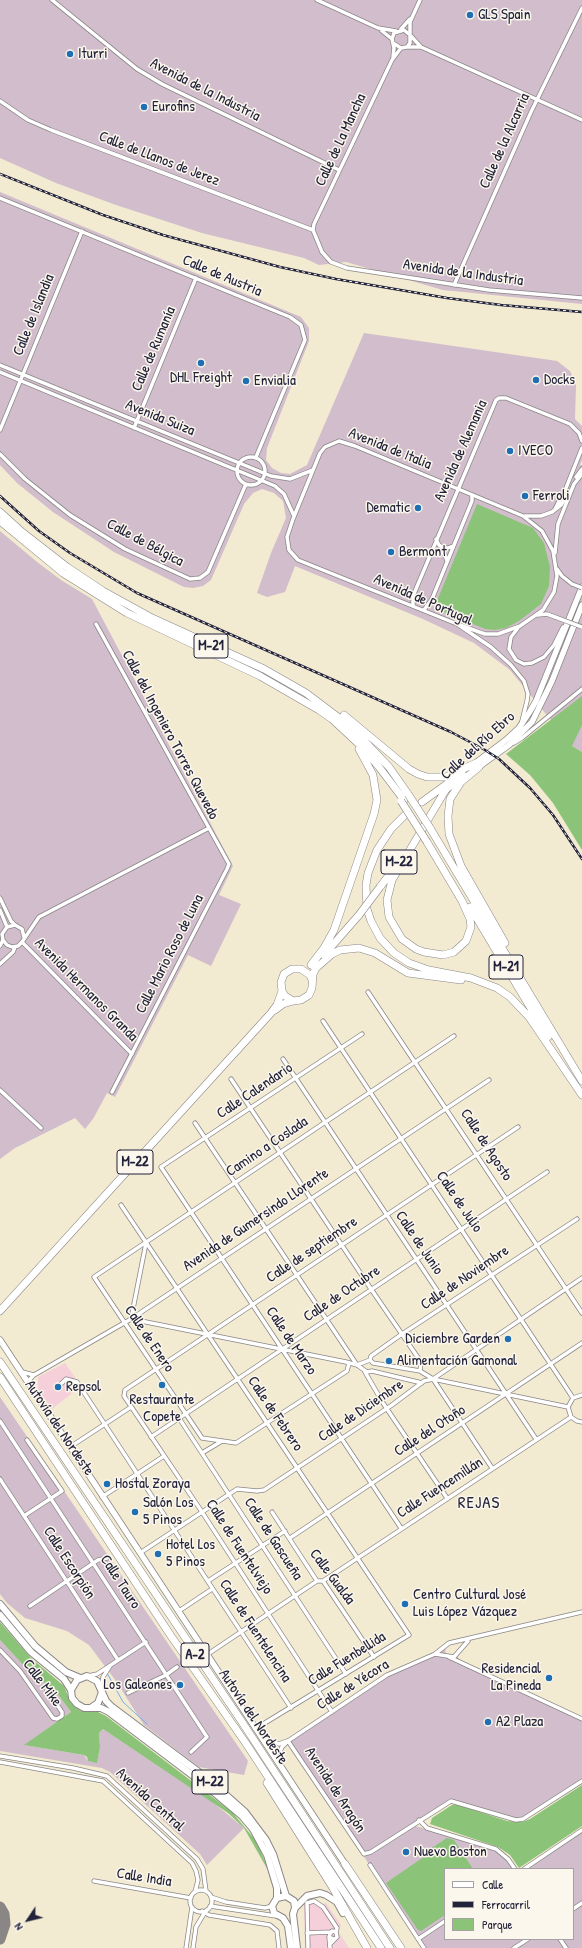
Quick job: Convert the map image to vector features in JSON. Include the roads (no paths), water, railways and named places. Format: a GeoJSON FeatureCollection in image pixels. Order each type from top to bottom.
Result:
{"type":"FeatureCollection","features":[{"type":"Feature","properties":{"kind":"highway","name":"M-21"},"geometry":{"type":"LineString","coordinates":[[0,512],[22,532],[67,567],[103,591],[158,621],[286,681],[323,705],[351,727],[388,767],[428,841],[582,1094]]}},
{"type":"Feature","properties":{"kind":"highway","name":"M-21"},"geometry":{"type":"LineString","coordinates":[[0,521],[63,573],[127,613],[260,676],[302,699],[332,719],[347,732],[380,767],[389,780],[430,828],[582,1081]]}},
{"type":"Feature","properties":{"kind":"highway"},"geometry":{"type":"LineString","coordinates":[[286,681],[307,691],[338,711],[409,769],[418,774],[437,778],[446,777],[477,765]]}},
{"type":"Feature","properties":{"kind":"highway"},"geometry":{"type":"LineString","coordinates":[[302,699],[358,748],[374,775],[376,788],[374,814],[342,909],[324,948],[313,967]]}},
{"type":"Feature","properties":{"kind":"highway"},"geometry":{"type":"LineString","coordinates":[[477,765],[461,782],[450,799],[448,816],[449,834],[461,866],[546,1021]]}},
{"type":"Feature","properties":{"kind":"highway"},"geometry":{"type":"LineString","coordinates":[[422,802],[462,773]]}},
{"type":"Feature","properties":{"kind":"highway","name":"M-22"},"geometry":{"type":"LineString","coordinates":[[271,1013],[283,1004],[301,1000],[309,995],[312,988],[313,967],[359,914],[380,887],[418,836],[445,791]]}},
{"type":"Feature","properties":{"kind":"highway"},"geometry":{"type":"LineString","coordinates":[[405,815],[391,830],[377,850],[368,873],[366,897],[371,921],[386,945],[409,963],[429,970],[471,978],[489,985],[510,997],[520,1006],[582,1094]]}},
{"type":"Feature","properties":{"kind":"highway"},"geometry":{"type":"LineString","coordinates":[[418,836],[392,880],[387,900],[389,917],[396,932],[409,945],[424,952],[443,955],[454,952],[466,941],[471,927],[470,919],[462,900],[428,841]]}},
{"type":"Feature","properties":{"kind":"highway"},"geometry":{"type":"LineString","coordinates":[[313,967],[340,950],[359,948],[375,953],[403,971],[415,976],[489,985]]}},
{"type":"Feature","properties":{"kind":"highway","name":"M-22"},"geometry":{"type":"LineString","coordinates":[[0,1311],[271,1013],[277,1005],[282,991],[281,982],[284,974],[292,969],[313,967]]}},
{"type":"Feature","properties":{"kind":"highway"},"geometry":{"type":"LineString","coordinates":[[301,969],[305,971],[312,980]]}},
{"type":"Feature","properties":{"kind":"highway"},"geometry":{"type":"LineString","coordinates":[[282,991],[285,996],[293,1001]]}},
{"type":"Feature","properties":{"kind":"highway","name":"Autovía del Nordeste"},"geometry":{"type":"LineString","coordinates":[[0,1362],[192,1651],[242,1722],[390,1948]]}},
{"type":"Feature","properties":{"kind":"highway","name":"Autovía del Nordeste"},"geometry":{"type":"LineString","coordinates":[[0,1376],[171,1636],[245,1742],[381,1948]]}},
{"type":"Feature","properties":{"kind":"highway"},"geometry":{"type":"LineString","coordinates":[[171,1636],[338,1887],[348,1897]]}},
{"type":"Feature","properties":{"kind":"highway"},"geometry":{"type":"LineString","coordinates":[[243,1744],[309,1849],[366,1946]]}},
{"type":"Feature","properties":{"kind":"highway"},"geometry":{"type":"LineString","coordinates":[[345,1864],[400,1948]]}},
{"type":"Feature","properties":{"kind":"main road"},"geometry":{"type":"LineString","coordinates":[[0,1604],[35,1646],[66,1672],[80,1678]]}},
{"type":"Feature","properties":{"kind":"main road","name":"M-22"},"geometry":{"type":"LineString","coordinates":[[0,1615],[31,1652],[64,1679],[71,1690],[72,1698],[77,1704],[84,1708],[92,1707],[108,1712],[204,1784],[242,1816],[261,1842],[267,1856],[277,1888],[277,1898]]}},
{"type":"Feature","properties":{"kind":"main road"},"geometry":{"type":"LineString","coordinates":[[71,1690],[75,1682],[80,1678],[87,1676]]}},
{"type":"Feature","properties":{"kind":"main road","name":"M-22"},"geometry":{"type":"LineString","coordinates":[[87,1676],[94,1678],[102,1689],[112,1708],[208,1779],[245,1812],[266,1840],[275,1861],[286,1896]]}},
{"type":"Feature","properties":{"kind":"main road"},"geometry":{"type":"LineString","coordinates":[[92,1707],[100,1700],[102,1689]]}},
{"type":"Feature","properties":{"kind":"main road"},"geometry":{"type":"LineString","coordinates":[[283,1918],[294,1911],[308,1896],[320,1893],[332,1898],[366,1946]]}},
{"type":"Feature","properties":{"kind":"main road"},"geometry":{"type":"LineString","coordinates":[[291,1948],[288,1926],[283,1918],[276,1916],[272,1906],[277,1898],[286,1896],[294,1901],[297,1948]]}},
{"type":"Feature","properties":{"kind":"street","name":"Avenida de la Industria"},"geometry":{"type":"LineString","coordinates":[[52,0],[137,68],[156,81],[339,170]]}},
{"type":"Feature","properties":{"kind":"street"},"geometry":{"type":"LineString","coordinates":[[317,0],[378,28],[396,31],[401,29],[411,18],[420,0]]}},
{"type":"Feature","properties":{"kind":"street","name":"Calle de la Alcarria"},"geometry":{"type":"LineString","coordinates":[[454,285],[537,99],[582,8]]}},
{"type":"Feature","properties":{"kind":"street"},"geometry":{"type":"LineString","coordinates":[[403,48],[410,43],[411,18]]}},
{"type":"Feature","properties":{"kind":"street"},"geometry":{"type":"LineString","coordinates":[[378,28],[392,41],[403,48],[421,47]]}},
{"type":"Feature","properties":{"kind":"street"},"geometry":{"type":"LineString","coordinates":[[401,29],[406,31],[421,47],[582,120]]}},
{"type":"Feature","properties":{"kind":"street"},"geometry":{"type":"LineString","coordinates":[[392,41],[396,31]]}},
{"type":"Feature","properties":{"kind":"street","name":"Calle de La Mancha"},"geometry":{"type":"LineString","coordinates":[[392,41],[392,60]]}},
{"type":"Feature","properties":{"kind":"street","name":"Calle de La Mancha"},"geometry":{"type":"LineString","coordinates":[[313,230],[314,224],[339,170],[392,60],[403,48]]}},
{"type":"Feature","properties":{"kind":"street","name":"Calle de Llanos de Jerez"},"geometry":{"type":"LineString","coordinates":[[0,101],[28,120],[51,130],[313,230]]}},
{"type":"Feature","properties":{"kind":"street","name":"Calle de Austria"},"geometry":{"type":"LineString","coordinates":[[0,198],[296,320],[304,330],[304,340],[256,457]]}},
{"type":"Feature","properties":{"kind":"street","name":"Avenida de la Industria"},"geometry":{"type":"LineString","coordinates":[[313,230],[322,252],[331,262],[339,266],[454,285],[582,298]]}},
{"type":"Feature","properties":{"kind":"street","name":"Calle de Islandia"},"geometry":{"type":"LineString","coordinates":[[0,430],[82,231]]}},
{"type":"Feature","properties":{"kind":"street","name":"Calle de Rumanía"},"geometry":{"type":"LineString","coordinates":[[134,428],[196,278]]}},
{"type":"Feature","properties":{"kind":"street","name":"Avenida Suiza"},"geometry":{"type":"LineString","coordinates":[[0,365],[278,479],[290,479],[312,470]]}},
{"type":"Feature","properties":{"kind":"street","name":"Avenida Suiza"},"geometry":{"type":"LineString","coordinates":[[0,372],[262,480],[274,486],[284,494],[294,516]]}},
{"type":"Feature","properties":{"kind":"street","name":"Avenida de Alemania"},"geometry":{"type":"LineString","coordinates":[[413,606],[413,596],[430,553],[454,495],[459,490],[494,403],[499,398],[506,398],[570,424],[579,433],[582,441]]}},
{"type":"Feature","properties":{"kind":"street","name":"Avenida de Italia"},"geometry":{"type":"LineString","coordinates":[[312,470],[322,450],[337,442],[355,446],[523,516]]}},
{"type":"Feature","properties":{"kind":"street"},"geometry":{"type":"LineString","coordinates":[[552,512],[566,488],[582,448]]}},
{"type":"Feature","properties":{"kind":"street","name":"Calle de Bélgica"},"geometry":{"type":"LineString","coordinates":[[0,454],[25,479],[70,515],[125,549],[190,579],[200,578],[208,572],[246,484]]}},
{"type":"Feature","properties":{"kind":"street"},"geometry":{"type":"LineString","coordinates":[[246,457],[256,457],[264,464],[265,474],[262,480],[255,485],[246,484],[239,479],[236,469],[239,462],[246,457]]}},
{"type":"Feature","properties":{"kind":"street"},"geometry":{"type":"LineString","coordinates":[[523,516],[541,516],[552,512],[561,505],[572,483],[582,469]]}},
{"type":"Feature","properties":{"kind":"street"},"geometry":{"type":"LineString","coordinates":[[294,516],[312,470]]}},
{"type":"Feature","properties":{"kind":"street"},"geometry":{"type":"LineString","coordinates":[[554,558],[558,524],[574,484],[582,474]]}},
{"type":"Feature","properties":{"kind":"street","name":"Avenida de Alemania"},"geometry":{"type":"LineString","coordinates":[[424,610],[430,603],[472,501],[472,495]]}},
{"type":"Feature","properties":{"kind":"street","name":"Avenida de Portugal"},"geometry":{"type":"LineString","coordinates":[[294,516],[287,543],[289,550],[298,560],[456,624],[500,654],[524,681],[528,694],[519,728]]}},
{"type":"Feature","properties":{"kind":"street"},"geometry":{"type":"LineString","coordinates":[[456,624],[489,635],[502,633],[520,626],[538,615],[546,606],[554,592],[556,568],[554,558],[550,543],[542,531],[523,516]]}},
{"type":"Feature","properties":{"kind":"street"},"geometry":{"type":"LineString","coordinates":[[436,539],[439,545],[443,548],[450,548],[454,545]]}},
{"type":"Feature","properties":{"kind":"street"},"geometry":{"type":"LineString","coordinates":[[430,553],[435,551],[442,552],[446,555],[447,562]]}},
{"type":"Feature","properties":{"kind":"street"},"geometry":{"type":"LineString","coordinates":[[556,568],[562,576],[572,584],[582,587]]}},
{"type":"Feature","properties":{"kind":"street","name":"Calle del Río Ebro"},"geometry":{"type":"LineString","coordinates":[[445,791],[519,728],[536,701],[582,587]]}},
{"type":"Feature","properties":{"kind":"street"},"geometry":{"type":"LineString","coordinates":[[520,626],[513,633],[509,641],[509,649],[512,656],[520,663],[524,664],[538,661],[554,646],[578,597]]}},
{"type":"Feature","properties":{"kind":"street","name":"Calle del Río Ebro"},"geometry":{"type":"LineString","coordinates":[[445,791],[462,773],[509,745],[521,736],[538,712],[561,661],[582,605]]}},
{"type":"Feature","properties":{"kind":"street"},"geometry":{"type":"LineString","coordinates":[[538,615],[547,614],[582,627]]}},
{"type":"Feature","properties":{"kind":"street","name":"Calle del Ingeniero Torres Quevedo"},"geometry":{"type":"LineString","coordinates":[[24,937],[39,917],[209,828],[96,624]]}},
{"type":"Feature","properties":{"kind":"street"},"geometry":{"type":"LineString","coordinates":[[509,745],[522,738],[582,689]]}},
{"type":"Feature","properties":{"kind":"street","name":"Calle Mario Roso de Luna"},"geometry":{"type":"LineString","coordinates":[[112,1092],[228,869],[229,864],[209,828]]}},
{"type":"Feature","properties":{"kind":"street"},"geometry":{"type":"LineString","coordinates":[[0,898],[11,921],[14,925],[20,928],[24,937],[22,942],[15,947],[13,952],[0,964]]}},
{"type":"Feature","properties":{"kind":"street"},"geometry":{"type":"LineString","coordinates":[[0,910],[7,927]]}},
{"type":"Feature","properties":{"kind":"street"},"geometry":{"type":"LineString","coordinates":[[14,925],[7,927],[2,934],[3,940],[9,946],[15,947]]}},
{"type":"Feature","properties":{"kind":"street","name":"Calle del Ingeniero Torres Quevedo"},"geometry":{"type":"LineString","coordinates":[[20,928],[32,925]]}},
{"type":"Feature","properties":{"kind":"street"},"geometry":{"type":"LineString","coordinates":[[0,946],[3,940]]}},
{"type":"Feature","properties":{"kind":"street","name":"Avenida Hermanos Granda"},"geometry":{"type":"LineString","coordinates":[[22,942],[132,1054]]}},
{"type":"Feature","properties":{"kind":"street","name":"Calle de Agosto"},"geometry":{"type":"LineString","coordinates":[[368,992],[582,1313]]}},
{"type":"Feature","properties":{"kind":"street"},"geometry":{"type":"LineString","coordinates":[[386,1018],[390,1014]]}},
{"type":"Feature","properties":{"kind":"street","name":"Calle de Julio"},"geometry":{"type":"LineString","coordinates":[[323,1021],[433,1184],[573,1398]]}},
{"type":"Feature","properties":{"kind":"street","name":"Calle Calendario"},"geometry":{"type":"LineString","coordinates":[[161,1167],[362,1034]]}},
{"type":"Feature","properties":{"kind":"street","name":"Camino a Coslada"},"geometry":{"type":"LineString","coordinates":[[94,1277],[454,1036]]}},
{"type":"Feature","properties":{"kind":"street","name":"Calle de Junio"},"geometry":{"type":"LineString","coordinates":[[283,1059],[536,1439]]}},
{"type":"Feature","properties":{"kind":"street"},"geometry":{"type":"LineString","coordinates":[[231,1079],[421,1362],[419,1371],[414,1375],[414,1380]]}},
{"type":"Feature","properties":{"kind":"street","name":"Avenida de Gumersindo Llorente"},"geometry":{"type":"LineString","coordinates":[[34,1375],[124,1323],[489,1080]]}},
{"type":"Feature","properties":{"kind":"street"},"geometry":{"type":"LineString","coordinates":[[1,1093],[41,1128]]}},
{"type":"Feature","properties":{"kind":"street"},"geometry":{"type":"LineString","coordinates":[[195,1123],[236,1182],[265,1229],[357,1364],[364,1371],[372,1371],[423,1382],[433,1379],[582,1278]]}},
{"type":"Feature","properties":{"kind":"street","name":"Calle de septiembre"},"geometry":{"type":"LineString","coordinates":[[124,1396],[125,1390],[154,1368],[207,1335],[296,1274],[518,1127]]}},
{"type":"Feature","properties":{"kind":"street","name":"Calle de Marzo"},"geometry":{"type":"LineString","coordinates":[[161,1167],[401,1528]]}},
{"type":"Feature","properties":{"kind":"street","name":"Calle de Octubre"},"geometry":{"type":"LineString","coordinates":[[151,1437],[547,1172]]}},
{"type":"Feature","properties":{"kind":"street","name":"Calle de Febrero"},"geometry":{"type":"LineString","coordinates":[[121,1206],[409,1635]]}},
{"type":"Feature","properties":{"kind":"street","name":"Calle de Noviembre"},"geometry":{"type":"LineString","coordinates":[[370,1360],[371,1356],[402,1334],[576,1219]]}},
{"type":"Feature","properties":{"kind":"street"},"geometry":{"type":"LineString","coordinates":[[146,1242],[131,1318],[207,1335],[349,1363],[357,1364],[370,1360],[373,1363],[419,1371],[433,1379],[568,1407]]}},
{"type":"Feature","properties":{"kind":"street","name":"Calle de Enero"},"geometry":{"type":"LineString","coordinates":[[94,1277],[185,1414]]}},
{"type":"Feature","properties":{"kind":"street"},"geometry":{"type":"LineString","coordinates":[[0,1340],[345,1864]]}},
{"type":"Feature","properties":{"kind":"street","name":"Calle del Otoño"},"geometry":{"type":"LineString","coordinates":[[290,1538],[582,1343]]}},
{"type":"Feature","properties":{"kind":"street"},"geometry":{"type":"LineString","coordinates":[[364,1361],[362,1366],[364,1371],[387,1409],[447,1498]]}},
{"type":"Feature","properties":{"kind":"street"},"geometry":{"type":"LineString","coordinates":[[185,1414],[202,1438],[236,1443],[348,1371],[349,1363]]}},
{"type":"Feature","properties":{"kind":"street"},"geometry":{"type":"LineString","coordinates":[[372,1371],[374,1367],[373,1363]]}},
{"type":"Feature","properties":{"kind":"street"},"geometry":{"type":"LineString","coordinates":[[21,1372],[34,1375],[30,1379],[30,1386]]}},
{"type":"Feature","properties":{"kind":"street"},"geometry":{"type":"LineString","coordinates":[[423,1382],[425,1374]]}},
{"type":"Feature","properties":{"kind":"street","name":"Calle de Fuentelencina"},"geometry":{"type":"LineString","coordinates":[[61,1384],[66,1379],[77,1382],[291,1708]]}},
{"type":"Feature","properties":{"kind":"street"},"geometry":{"type":"LineString","coordinates":[[433,1379],[492,1468]]}},
{"type":"Feature","properties":{"kind":"street","name":"Calle de Diciembre"},"geometry":{"type":"LineString","coordinates":[[229,1494],[237,1489],[257,1492],[264,1490],[387,1409],[423,1382]]}},
{"type":"Feature","properties":{"kind":"street"},"geometry":{"type":"LineString","coordinates":[[582,1395],[573,1398],[568,1407],[571,1416],[577,1421],[582,1422]]}},
{"type":"Feature","properties":{"kind":"street","name":"Calle de Fuentelviejo"},"geometry":{"type":"LineString","coordinates":[[124,1396],[202,1512],[332,1712]]}},
{"type":"Feature","properties":{"kind":"street"},"geometry":{"type":"LineString","coordinates":[[70,1447],[131,1407]]}},
{"type":"Feature","properties":{"kind":"street","name":"Calle Fuencemillán"},"geometry":{"type":"LineString","coordinates":[[323,1581],[571,1416]]}},
{"type":"Feature","properties":{"kind":"street","name":"Calle de Gascueña"},"geometry":{"type":"LineString","coordinates":[[179,1418],[346,1674]]}},
{"type":"Feature","properties":{"kind":"street","name":"Calle Tauro"},"geometry":{"type":"LineString","coordinates":[[0,1421],[208,1737],[190,1752]]}},
{"type":"Feature","properties":{"kind":"street"},"geometry":{"type":"LineString","coordinates":[[24,1516],[62,1491],[28,1440]]}},
{"type":"Feature","properties":{"kind":"street"},"geometry":{"type":"LineString","coordinates":[[202,1453],[222,1441]]}},
{"type":"Feature","properties":{"kind":"street"},"geometry":{"type":"LineString","coordinates":[[102,1497],[164,1456]]}},
{"type":"Feature","properties":{"kind":"street","name":"Calle Escorpión"},"geometry":{"type":"LineString","coordinates":[[0,1479],[118,1660]]}},
{"type":"Feature","properties":{"kind":"street"},"geometry":{"type":"LineString","coordinates":[[140,1553],[229,1494]]}},
{"type":"Feature","properties":{"kind":"street","name":"Calle Gualda"},"geometry":{"type":"LineString","coordinates":[[272,1512],[317,1581],[323,1581],[374,1656]]}},
{"type":"Feature","properties":{"kind":"street"},"geometry":{"type":"LineString","coordinates":[[208,1581],[285,1531]]}},
{"type":"Feature","properties":{"kind":"street"},"geometry":{"type":"LineString","coordinates":[[30,1606],[98,1560],[107,1558]]}},
{"type":"Feature","properties":{"kind":"street"},"geometry":{"type":"LineString","coordinates":[[208,1654],[317,1581]]}},
{"type":"Feature","properties":{"kind":"street"},"geometry":{"type":"LineString","coordinates":[[179,1611],[212,1588]]}},
{"type":"Feature","properties":{"kind":"street"},"geometry":{"type":"LineString","coordinates":[[582,1612],[469,1640],[449,1643],[445,1647],[447,1656],[464,1665],[582,1719]]}},
{"type":"Feature","properties":{"kind":"street","name":"Calle Fuenbellida"},"geometry":{"type":"LineString","coordinates":[[256,1729],[409,1635]]}},
{"type":"Feature","properties":{"kind":"street"},"geometry":{"type":"LineString","coordinates":[[457,1656],[459,1650],[469,1640]]}},
{"type":"Feature","properties":{"kind":"street"},"geometry":{"type":"LineString","coordinates":[[87,1676],[97,1674],[146,1642]]}},
{"type":"Feature","properties":{"kind":"street"},"geometry":{"type":"LineString","coordinates":[[454,1643],[459,1650]]}},
{"type":"Feature","properties":{"kind":"street","name":"Calle de Yécora"},"geometry":{"type":"LineString","coordinates":[[261,1738],[274,1743],[288,1740],[387,1675],[434,1654],[445,1647]]}},
{"type":"Feature","properties":{"kind":"street","name":"Calle Mike"},"geometry":{"type":"LineString","coordinates":[[0,1650],[20,1671],[53,1718],[57,1719],[62,1716],[62,1712],[47,1690]]}},
{"type":"Feature","properties":{"kind":"street","name":"Calle de Yécora"},"geometry":{"type":"LineString","coordinates":[[434,1654],[447,1656]]}},
{"type":"Feature","properties":{"kind":"street"},"geometry":{"type":"LineString","coordinates":[[447,1656],[457,1656]]}},
{"type":"Feature","properties":{"kind":"street"},"geometry":{"type":"LineString","coordinates":[[457,1656],[464,1665]]}},
{"type":"Feature","properties":{"kind":"street"},"geometry":{"type":"LineString","coordinates":[[102,1689],[103,1677],[111,1665]]}},
{"type":"Feature","properties":{"kind":"street"},"geometry":{"type":"LineString","coordinates":[[128,1694],[166,1675],[178,1666]]}},
{"type":"Feature","properties":{"kind":"street"},"geometry":{"type":"LineString","coordinates":[[281,1767],[279,1754],[282,1747],[288,1740]]}},
{"type":"Feature","properties":{"kind":"street","name":"Avenida de Aragón"},"geometry":{"type":"LineString","coordinates":[[288,1740],[362,1853],[371,1852],[419,1820]]}},
{"type":"Feature","properties":{"kind":"street","name":"Avenida Central"},"geometry":{"type":"LineString","coordinates":[[0,1756],[107,1776],[197,1859],[203,1869],[206,1891]]}},
{"type":"Feature","properties":{"kind":"street","name":"Avenida Central"},"geometry":{"type":"LineString","coordinates":[[0,1762],[103,1781],[192,1863],[198,1880],[195,1892]]}},
{"type":"Feature","properties":{"kind":"street"},"geometry":{"type":"LineString","coordinates":[[514,1868],[508,1859],[496,1849],[427,1828],[419,1820],[450,1801],[516,1820],[523,1819],[582,1782]]}},
{"type":"Feature","properties":{"kind":"street"},"geometry":{"type":"LineString","coordinates":[[525,1868],[582,1830]]}},
{"type":"Feature","properties":{"kind":"street"},"geometry":{"type":"LineString","coordinates":[[370,1865],[424,1948]]}},
{"type":"Feature","properties":{"kind":"street","name":"Calle India"},"geometry":{"type":"LineString","coordinates":[[94,1881],[191,1898]]}},
{"type":"Feature","properties":{"kind":"street"},"geometry":{"type":"LineString","coordinates":[[186,1948],[192,1907],[191,1898],[195,1892],[206,1891],[211,1897],[226,1902],[265,1908],[272,1906]]}},
{"type":"Feature","properties":{"kind":"street"},"geometry":{"type":"LineString","coordinates":[[193,1948],[196,1926],[206,1910],[211,1897]]}},
{"type":"Feature","properties":{"kind":"street"},"geometry":{"type":"LineString","coordinates":[[308,1948],[307,1903],[314,1901],[323,1906],[337,1928],[337,1935],[330,1946]]}},
{"type":"Feature","properties":{"kind":"street"},"geometry":{"type":"LineString","coordinates":[[192,1907],[206,1910],[276,1916]]}},
{"type":"Feature","properties":{"kind":"street"},"geometry":{"type":"LineString","coordinates":[[206,1910],[218,1916],[274,1927],[278,1936],[279,1948]]}},
{"type":"Feature","properties":{"kind":"street"},"geometry":{"type":"LineString","coordinates":[[206,1910],[218,1916]]}},
{"type":"Feature","properties":{"kind":"street"},"geometry":{"type":"LineString","coordinates":[[418,1939],[444,1922]]}},
{"type":"Feature","properties":{"kind":"street"},"geometry":{"type":"LineString","coordinates":[[330,1946],[329,1937],[331,1932]]}},
{"type":"Feature","properties":{"kind":"street"},"geometry":{"type":"LineString","coordinates":[[307,1933],[336,1932]]}},
{"type":"Feature","properties":{"kind":"street"},"geometry":{"type":"LineString","coordinates":[[296,1937],[300,1948]]}},
{"type":"Feature","properties":{"kind":"street"},"geometry":{"type":"LineString","coordinates":[[329,1937],[334,1939]]}},
{"type":"Feature","properties":{"kind":"street"},"geometry":{"type":"LineString","coordinates":[[514,1948],[526,1940]]}},
{"type":"Feature","properties":{"kind":"waterway"},"geometry":{"type":"LineString","coordinates":[[107,1673],[123,1702],[147,1724]]}},
{"type":"Feature","properties":{"kind":"tunnel"},"geometry":{"type":"LineString","coordinates":[[405,815],[422,802]]}},
{"type":"Feature","properties":{"kind":"railway"},"geometry":{"type":"LineString","coordinates":[[0,174],[103,215],[163,235],[280,267],[336,279],[447,298],[501,305],[582,312]]}},
{"type":"Feature","properties":{"kind":"railway"},"geometry":{"type":"LineString","coordinates":[[0,496],[39,531],[70,553],[137,593],[451,732],[485,750],[499,759],[530,788],[553,815],[582,859]]}},
{"type":"Feature","properties":{"kind":"place","name":"GLS Spain"},"geometry":{"type":"Point","coordinates":[470,15]}},
{"type":"Feature","properties":{"kind":"place","name":"Iturri"},"geometry":{"type":"Point","coordinates":[70,54]}},
{"type":"Feature","properties":{"kind":"place","name":"Eurofins"},"geometry":{"type":"Point","coordinates":[144,107]}},
{"type":"Feature","properties":{"kind":"place","name":"DHL Freight"},"geometry":{"type":"Point","coordinates":[201,363]}},
{"type":"Feature","properties":{"kind":"place","name":"Docks"},"geometry":{"type":"Point","coordinates":[536,380]}},
{"type":"Feature","properties":{"kind":"place","name":"Envialia"},"geometry":{"type":"Point","coordinates":[246,381]}},
{"type":"Feature","properties":{"kind":"place","name":"IVECO"},"geometry":{"type":"Point","coordinates":[510,451]}},
{"type":"Feature","properties":{"kind":"place","name":"Ferroli"},"geometry":{"type":"Point","coordinates":[525,496]}},
{"type":"Feature","properties":{"kind":"place","name":"Dematic"},"geometry":{"type":"Point","coordinates":[418,508]}},
{"type":"Feature","properties":{"kind":"place","name":"Bermont"},"geometry":{"type":"Point","coordinates":[391,552]}},
{"type":"Feature","properties":{"kind":"place","name":"Diciembre Garden"},"geometry":{"type":"Point","coordinates":[508,1339]}},
{"type":"Feature","properties":{"kind":"place","name":"Alimentación Gamonal"},"geometry":{"type":"Point","coordinates":[389,1361]}},
{"type":"Feature","properties":{"kind":"place","name":"Restaurante Copete"},"geometry":{"type":"Point","coordinates":[162,1385]}},
{"type":"Feature","properties":{"kind":"place","name":"Repsol"},"geometry":{"type":"Point","coordinates":[58,1387]}},
{"type":"Feature","properties":{"kind":"place","name":"Hostal Zoraya"},"geometry":{"type":"Point","coordinates":[107,1484]}},
{"type":"Feature","properties":{"kind":"place","name":"Salón Los 5 Pinos"},"geometry":{"type":"Point","coordinates":[135,1512]}},
{"type":"Feature","properties":{"kind":"place","name":"Hotel Los 5 Pinos"},"geometry":{"type":"Point","coordinates":[158,1554]}},
{"type":"Feature","properties":{"kind":"place","name":"Centro Cultural José Luis López Vázquez"},"geometry":{"type":"Point","coordinates":[405,1604]}},
{"type":"Feature","properties":{"kind":"place","name":"Residencial La Pineda"},"geometry":{"type":"Point","coordinates":[549,1678]}},
{"type":"Feature","properties":{"kind":"place","name":"Los Galeones"},"geometry":{"type":"Point","coordinates":[180,1685]}},
{"type":"Feature","properties":{"kind":"place","name":"A2 Plaza"},"geometry":{"type":"Point","coordinates":[488,1722]}},
{"type":"Feature","properties":{"kind":"place","name":"Nuevo Boston"},"geometry":{"type":"Point","coordinates":[406,1852]}},
{"type":"Feature","properties":{"kind":"district","name":"REJAS"},"geometry":{"type":"Point","coordinates":[479,1503]}}]}
